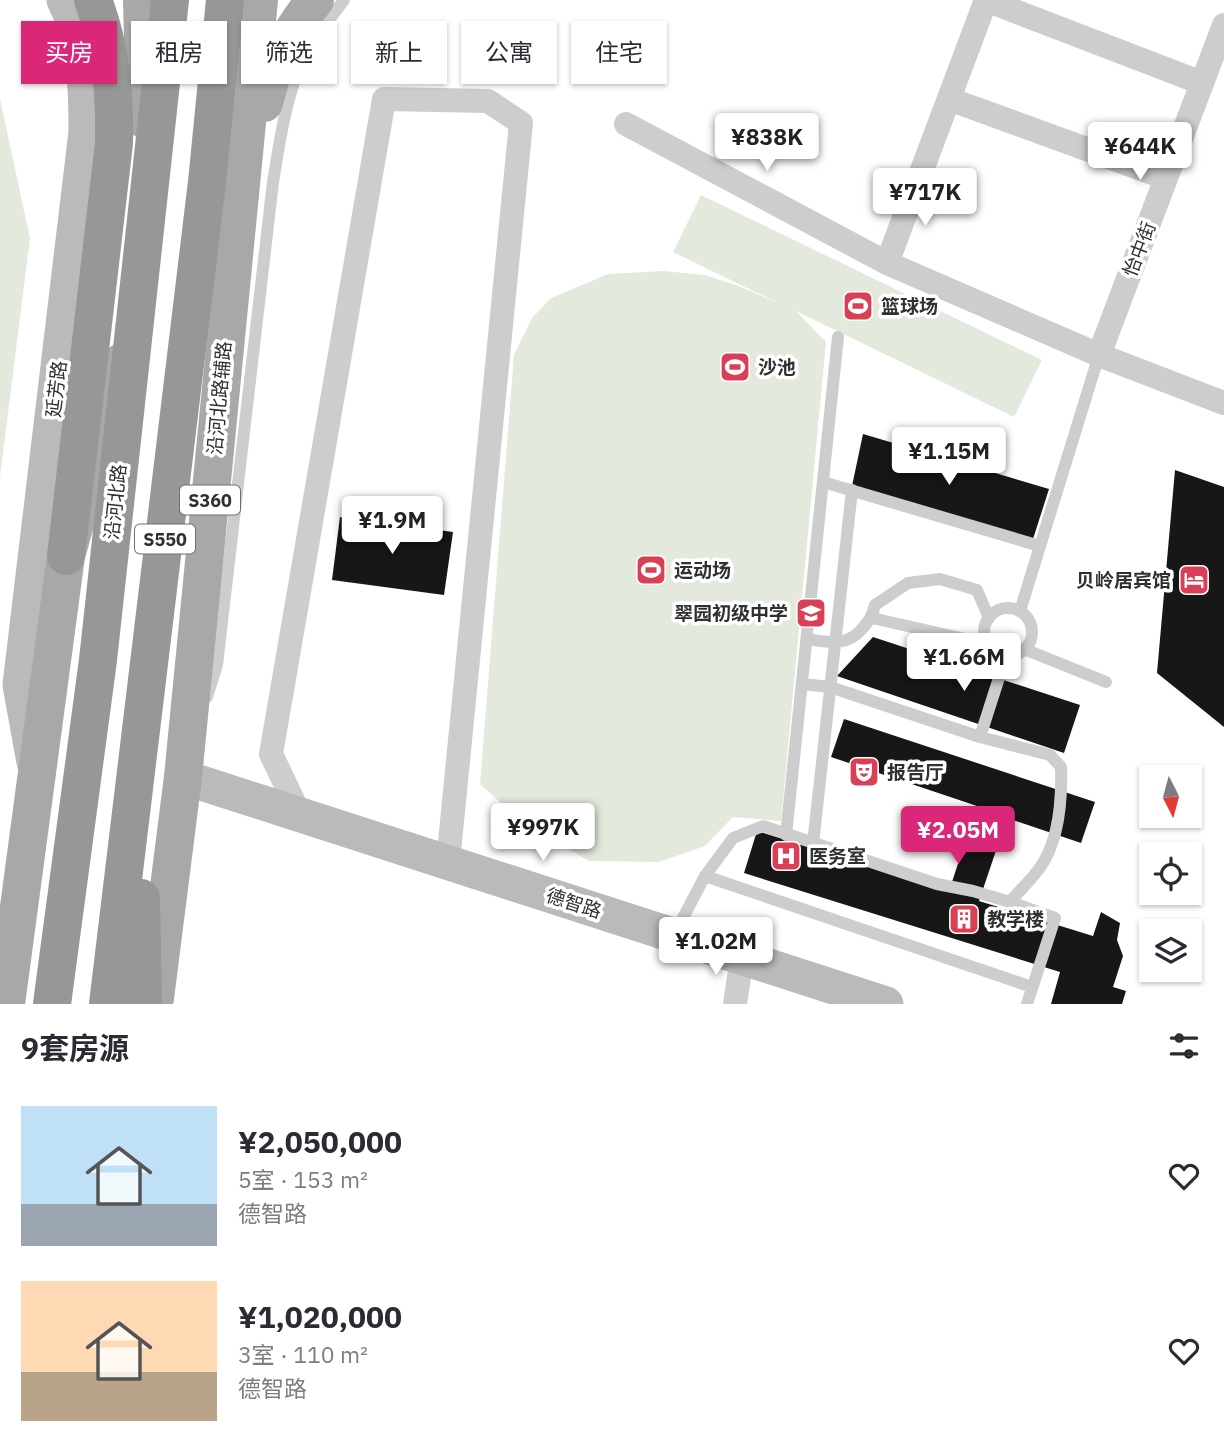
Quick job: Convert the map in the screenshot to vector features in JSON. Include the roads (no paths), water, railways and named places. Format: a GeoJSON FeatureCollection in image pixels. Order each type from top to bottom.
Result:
{"type":"FeatureCollection","features":[{"type":"Feature","properties":{"kind":"highway"},"geometry":{"type":"LineString","coordinates":[[66,556],[114,143],[115,102],[111,60],[93,0]]}},
{"type":"Feature","properties":{"kind":"highway","name":"沿河北路"},"geometry":{"type":"LineString","coordinates":[[52,1004],[98,660],[170,0]]}},
{"type":"Feature","properties":{"kind":"highway","name":"S550"},"geometry":{"type":"LineString","coordinates":[[223,21],[225,0]]}},
{"type":"Feature","properties":{"kind":"highway"},"geometry":{"type":"LineString","coordinates":[[227,39],[237,0]]}},
{"type":"Feature","properties":{"kind":"highway","name":"S550"},"geometry":{"type":"LineString","coordinates":[[108,1004],[139,763],[217,84]]}},
{"type":"Feature","properties":{"kind":"highway"},"geometry":{"type":"LineString","coordinates":[[139,763],[143,1004]]}},
{"type":"Feature","properties":{"kind":"main road"},"geometry":{"type":"LineString","coordinates":[[142,0],[147,212]]}},
{"type":"Feature","properties":{"kind":"main road","name":"沿河北路辅路"},"geometry":{"type":"LineString","coordinates":[[154,1004],[183,777],[259,0]]}},
{"type":"Feature","properties":{"kind":"main road"},"geometry":{"type":"LineString","coordinates":[[237,210],[272,70],[297,22],[315,0]]}},
{"type":"Feature","properties":{"kind":"main road"},"geometry":{"type":"LineString","coordinates":[[6,1004],[66,556],[137,302]]}},
{"type":"Feature","properties":{"kind":"street","name":"延芳路"},"geometry":{"type":"LineString","coordinates":[[38,779],[20,685],[75,288],[85,145],[85,74],[78,38],[64,0]]}},
{"type":"Feature","properties":{"kind":"street"},"geometry":{"type":"LineString","coordinates":[[887,263],[986,0],[1202,83]]}},
{"type":"Feature","properties":{"kind":"street","name":"怡中街"},"geometry":{"type":"LineString","coordinates":[[1099,355],[1224,25]]}},
{"type":"Feature","properties":{"kind":"street"},"geometry":{"type":"LineString","coordinates":[[300,815],[271,754],[383,99],[488,101],[521,123],[448,862]]}},
{"type":"Feature","properties":{"kind":"street"},"geometry":{"type":"LineString","coordinates":[[949,99],[1166,178]]}},
{"type":"Feature","properties":{"kind":"street"},"geometry":{"type":"LineString","coordinates":[[626,124],[887,263],[1099,355],[1224,403]]}},
{"type":"Feature","properties":{"kind":"street","name":"德智路"},"geometry":{"type":"LineString","coordinates":[[183,777],[886,1004]]}},
{"type":"Feature","properties":{"kind":"street"},"geometry":{"type":"LineString","coordinates":[[736,1004],[742,957]]}},
{"type":"Feature","properties":{"kind":"lane"},"geometry":{"type":"LineString","coordinates":[[183,777],[217,665],[283,122],[298,73],[320,32],[344,0]]}},
{"type":"Feature","properties":{"kind":"lane"},"geometry":{"type":"LineString","coordinates":[[241,309],[258,312]]}},
{"type":"Feature","properties":{"kind":"lane"},"geometry":{"type":"LineString","coordinates":[[786,835],[838,337]]}},
{"type":"Feature","properties":{"kind":"lane"},"geometry":{"type":"LineString","coordinates":[[1020,611],[1099,355]]}},
{"type":"Feature","properties":{"kind":"lane"},"geometry":{"type":"LineString","coordinates":[[823,482],[1040,546]]}},
{"type":"Feature","properties":{"kind":"lane"},"geometry":{"type":"LineString","coordinates":[[813,844],[852,490]]}},
{"type":"Feature","properties":{"kind":"lane"},"geometry":{"type":"LineString","coordinates":[[807,639],[835,644],[854,638],[872,618],[874,605],[908,583],[940,579],[978,590],[989,618]]}},
{"type":"Feature","properties":{"kind":"lane"},"geometry":{"type":"LineString","coordinates":[[1006,608],[1020,611],[1031,629],[1028,644],[1024,649],[1006,656],[992,650],[987,644],[984,631],[989,618],[1006,608]]}},
{"type":"Feature","properties":{"kind":"lane"},"geometry":{"type":"LineString","coordinates":[[872,618],[987,644]]}},
{"type":"Feature","properties":{"kind":"lane"},"geometry":{"type":"LineString","coordinates":[[1024,649],[1106,682]]}},
{"type":"Feature","properties":{"kind":"lane"},"geometry":{"type":"LineString","coordinates":[[980,737],[1006,656]]}},
{"type":"Feature","properties":{"kind":"lane"},"geometry":{"type":"LineString","coordinates":[[802,684],[830,687],[980,737],[1050,755],[1061,767],[1059,816],[1041,867],[1010,902]]}},
{"type":"Feature","properties":{"kind":"lane"},"geometry":{"type":"LineString","coordinates":[[674,935],[705,876],[733,838],[763,826],[937,884],[973,891],[1055,918],[1027,1004]]}},
{"type":"Feature","properties":{"kind":"lane"},"geometry":{"type":"LineString","coordinates":[[705,876],[1032,987]]}},
{"type":"Feature","properties":{"kind":"place","name":"篮球场"},"geometry":{"type":"Point","coordinates":[858,306]}},
{"type":"Feature","properties":{"kind":"place","name":"沙池"},"geometry":{"type":"Point","coordinates":[735,367]}},
{"type":"Feature","properties":{"kind":"place","name":"运动场"},"geometry":{"type":"Point","coordinates":[651,570]}},
{"type":"Feature","properties":{"kind":"place","name":"贝岭居宾馆"},"geometry":{"type":"Point","coordinates":[1194,580]}},
{"type":"Feature","properties":{"kind":"place","name":"翠园初级中学"},"geometry":{"type":"Point","coordinates":[811,613]}},
{"type":"Feature","properties":{"kind":"place","name":"报告厅"},"geometry":{"type":"Point","coordinates":[864,772]}},
{"type":"Feature","properties":{"kind":"place","name":"医务室"},"geometry":{"type":"Point","coordinates":[786,856]}},
{"type":"Feature","properties":{"kind":"place","name":"教学楼"},"geometry":{"type":"Point","coordinates":[964,919]}}]}
